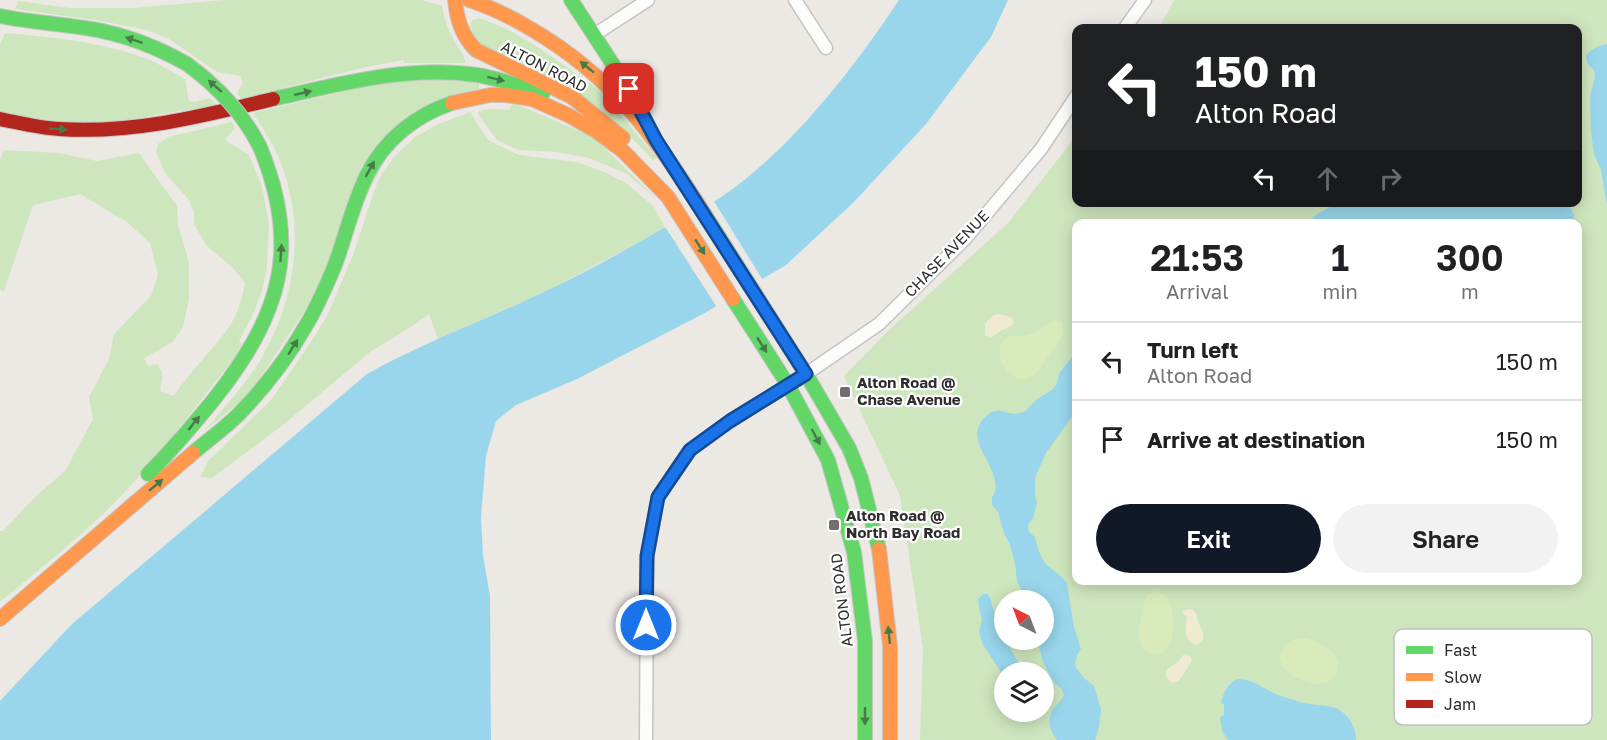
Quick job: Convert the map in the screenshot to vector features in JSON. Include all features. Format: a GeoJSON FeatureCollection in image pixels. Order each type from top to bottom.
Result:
{"type":"FeatureCollection","features":[{"type":"Feature","properties":{"kind":"main road","name":"ALTON ROAD"},"geometry":{"type":"LineString","coordinates":[[455,0],[461,31],[476,50],[572,97],[635,148],[653,169],[668,197],[789,385],[828,460],[854,552],[865,641],[865,740]]}},
{"type":"Feature","properties":{"kind":"main road"},"geometry":{"type":"LineString","coordinates":[[469,0],[518,21],[574,56],[618,95],[656,140]]}},
{"type":"Feature","properties":{"kind":"main road"},"geometry":{"type":"LineString","coordinates":[[571,0],[629,89],[656,140],[806,374],[849,448],[861,478],[879,547],[890,645],[890,740]]}},
{"type":"Feature","properties":{"kind":"main road"},"geometry":{"type":"LineString","coordinates":[[0,608],[84,536],[167,455],[216,397],[262,328],[279,275],[282,235],[274,181],[260,147],[246,122],[216,86],[187,64],[131,38],[1,11]]}},
{"type":"Feature","properties":{"kind":"main road"},"geometry":{"type":"LineString","coordinates":[[0,120],[65,130],[129,129],[191,119],[362,79],[436,73],[478,75],[520,86],[573,107],[609,128]]}},
{"type":"Feature","properties":{"kind":"main road"},"geometry":{"type":"LineString","coordinates":[[0,619],[238,415],[262,390],[286,358],[320,298],[334,267],[367,174],[386,146],[412,122],[441,107],[469,98],[498,95],[532,99],[568,115],[607,139],[630,158],[668,197]]}},
{"type":"Feature","properties":{"kind":"street"},"geometry":{"type":"LineString","coordinates":[[594,35],[648,0]]}},
{"type":"Feature","properties":{"kind":"street"},"geometry":{"type":"LineString","coordinates":[[795,0],[826,48]]}},
{"type":"Feature","properties":{"kind":"street"},"geometry":{"type":"LineString","coordinates":[[1128,24],[1145,0]]}},
{"type":"Feature","properties":{"kind":"street","name":"CHASE AVENUE"},"geometry":{"type":"LineString","coordinates":[[646,740],[647,556],[658,497],[690,450],[730,421],[806,374],[879,324],[966,238],[1041,148],[1072,102]]}},
{"type":"Feature","properties":{"kind":"green space"},"geometry":{"type":"Polygon","coordinates":[[[223,0],[422,0],[442,6],[448,28],[463,54],[465,63],[404,63],[404,60],[241,99],[237,93],[243,82],[241,76],[217,72],[169,39],[147,30],[15,9],[18,1],[70,8],[133,8],[223,0]]]}},
{"type":"Feature","properties":{"kind":"green space"},"geometry":{"type":"Polygon","coordinates":[[[1174,0],[1607,0],[1607,740],[920,740],[923,648],[900,496],[844,376],[889,330],[1008,223],[1072,141],[1072,207],[1582,207],[1582,24],[1161,24],[1174,0]]]}},
{"type":"Feature","properties":{"kind":"green space"},"geometry":{"type":"Polygon","coordinates":[[[480,18],[509,30],[538,47],[601,91],[657,158],[653,160],[618,124],[477,43],[470,25],[472,20],[480,18]]]}},
{"type":"Feature","properties":{"kind":"green space"},"geometry":{"type":"Polygon","coordinates":[[[5,33],[72,40],[139,56],[185,79],[189,101],[195,102],[210,98],[217,105],[96,125],[0,115],[0,44],[5,33]]]}},
{"type":"Feature","properties":{"kind":"green space"},"geometry":{"type":"Polygon","coordinates":[[[397,79],[479,81],[479,89],[405,121],[319,289],[248,396],[204,431],[261,359],[274,335],[290,282],[295,228],[292,201],[285,174],[274,148],[253,113],[397,79]]]}},
{"type":"Feature","properties":{"kind":"green space"},"geometry":{"type":"Polygon","coordinates":[[[514,103],[593,137],[658,200],[627,174],[589,158],[556,152],[519,150],[497,140],[478,114],[479,111],[510,110],[514,103]]]}},
{"type":"Feature","properties":{"kind":"green space"},"geometry":{"type":"Polygon","coordinates":[[[470,112],[488,140],[519,155],[576,162],[626,183],[654,207],[665,228],[545,292],[438,339],[429,314],[370,352],[283,425],[212,478],[200,477],[208,461],[271,400],[328,314],[353,255],[382,173],[395,156],[416,136],[470,112]]]}},
{"type":"Feature","properties":{"kind":"green space"},"geometry":{"type":"Polygon","coordinates":[[[232,122],[235,128],[225,140],[249,155],[262,186],[269,224],[267,268],[261,294],[239,341],[244,346],[167,444],[124,493],[73,542],[0,602],[0,531],[3,531],[36,496],[65,471],[93,419],[89,397],[109,359],[114,334],[151,296],[158,275],[150,243],[127,222],[80,194],[33,205],[4,291],[0,290],[0,160],[4,150],[59,153],[97,161],[139,153],[177,206],[178,225],[189,263],[189,299],[183,327],[173,342],[144,358],[148,366],[157,364],[163,374],[160,391],[174,396],[232,322],[245,283],[233,268],[206,245],[194,224],[194,212],[188,199],[165,173],[156,152],[158,144],[168,137],[232,122]]]}},
{"type":"Feature","properties":{"kind":"green space"},"geometry":{"type":"Polygon","coordinates":[[[1056,321],[1061,322],[1063,334],[1042,366],[1029,378],[1015,377],[1004,366],[1001,359],[1001,345],[1005,339],[1010,336],[1031,334],[1056,321]]]}},
{"type":"Feature","properties":{"kind":"green space"},"geometry":{"type":"Polygon","coordinates":[[[1157,591],[1164,594],[1169,601],[1172,609],[1173,630],[1168,648],[1162,653],[1155,654],[1143,648],[1139,631],[1146,598],[1157,591]]]}},
{"type":"Feature","properties":{"kind":"green space"},"geometry":{"type":"Polygon","coordinates":[[[1294,639],[1313,640],[1333,653],[1338,663],[1337,671],[1331,680],[1317,684],[1306,682],[1287,671],[1281,664],[1280,655],[1284,647],[1294,639]]]}},
{"type":"Feature","properties":{"kind":"sand"},"geometry":{"type":"Polygon","coordinates":[[[993,315],[1011,317],[1014,322],[1010,327],[990,338],[985,335],[985,324],[993,315]]]}},
{"type":"Feature","properties":{"kind":"sand"},"geometry":{"type":"Polygon","coordinates":[[[1191,609],[1196,613],[1203,632],[1203,640],[1197,645],[1187,638],[1187,617],[1182,612],[1191,609]]]}},
{"type":"Feature","properties":{"kind":"sand"},"geometry":{"type":"Polygon","coordinates":[[[1183,655],[1190,656],[1192,661],[1179,681],[1172,683],[1167,678],[1166,670],[1179,661],[1183,655]]]}},
{"type":"Feature","properties":{"kind":"water"},"geometry":{"type":"Polygon","coordinates":[[[899,0],[1008,0],[991,37],[926,124],[854,202],[786,265],[703,314],[577,379],[516,405],[496,421],[486,456],[481,517],[483,556],[490,596],[491,740],[0,740],[0,701],[72,624],[367,374],[575,277],[724,195],[749,176],[798,130],[842,79],[899,0]]]}},
{"type":"Feature","properties":{"kind":"water"},"geometry":{"type":"Polygon","coordinates":[[[1607,44],[1607,205],[1591,132],[1590,96],[1595,77],[1594,70],[1587,63],[1586,56],[1595,48],[1607,44]]]}},
{"type":"Feature","properties":{"kind":"water"},"geometry":{"type":"Polygon","coordinates":[[[1330,207],[1570,207],[1574,215],[1574,219],[1312,219],[1330,207]]]}},
{"type":"Feature","properties":{"kind":"water"},"geometry":{"type":"Polygon","coordinates":[[[1072,356],[1072,417],[1046,453],[1035,478],[1037,503],[1033,518],[1028,525],[1029,532],[1035,537],[1044,561],[1067,584],[1074,627],[1081,649],[1075,666],[1094,686],[1101,709],[1095,740],[1057,740],[1050,728],[1050,722],[1054,722],[1054,709],[1064,695],[1061,688],[1054,683],[1054,662],[1043,662],[1040,650],[1054,650],[1054,590],[1021,590],[1017,581],[1010,545],[998,512],[992,505],[995,481],[977,436],[980,424],[991,412],[998,410],[1018,414],[1028,409],[1056,385],[1060,372],[1072,356]]]}},
{"type":"Feature","properties":{"kind":"water"},"geometry":{"type":"Polygon","coordinates":[[[983,594],[988,594],[991,601],[994,611],[994,650],[1012,650],[1018,662],[994,662],[983,645],[979,632],[982,619],[978,599],[983,594]]]}},
{"type":"Feature","properties":{"kind":"water"},"geometry":{"type":"Polygon","coordinates":[[[1237,679],[1251,682],[1292,700],[1337,709],[1350,720],[1356,740],[1228,740],[1222,731],[1220,717],[1224,715],[1224,704],[1221,703],[1226,689],[1237,679]]]}},
{"type":"Feature","properties":{"kind":"pier"},"geometry":{"type":"Polygon","coordinates":[[[712,198],[764,282],[718,309],[664,225],[712,198]]]}},
{"type":"Feature","properties":{"kind":"traffic: fast"},"geometry":{"type":"LineString","coordinates":[[571,0],[629,89],[645,119]]}},
{"type":"Feature","properties":{"kind":"traffic: fast"},"geometry":{"type":"LineString","coordinates":[[0,16],[92,29],[129,38],[187,64]]}},
{"type":"Feature","properties":{"kind":"traffic: fast"},"geometry":{"type":"LineString","coordinates":[[187,64],[228,101],[245,122],[260,147]]}},
{"type":"Feature","properties":{"kind":"traffic: fast"},"geometry":{"type":"LineString","coordinates":[[273,99],[374,78],[425,72],[485,76],[543,93]]}},
{"type":"Feature","properties":{"kind":"traffic: fast"},"geometry":{"type":"LineString","coordinates":[[193,453],[239,414],[275,373],[298,339],[335,265],[362,186],[382,151],[402,130],[426,114],[452,103]]}},
{"type":"Feature","properties":{"kind":"traffic: fast"},"geometry":{"type":"LineString","coordinates":[[148,474],[215,398],[237,368],[269,309],[278,280],[281,249],[280,218],[273,184],[260,147]]}},
{"type":"Feature","properties":{"kind":"traffic: fast"},"geometry":{"type":"LineString","coordinates":[[702,210],[806,374],[849,448],[861,478],[879,549]]}},
{"type":"Feature","properties":{"kind":"traffic: fast"},"geometry":{"type":"LineString","coordinates":[[733,299],[788,385],[828,460],[854,552],[865,641],[865,740]]}},
{"type":"Feature","properties":{"kind":"traffic: slow"},"geometry":{"type":"LineString","coordinates":[[455,0],[461,27],[476,50],[572,97],[623,138]]}},
{"type":"Feature","properties":{"kind":"traffic: slow"},"geometry":{"type":"LineString","coordinates":[[469,0],[531,29],[585,66],[608,87],[647,131],[702,210]]}},
{"type":"Feature","properties":{"kind":"traffic: slow"},"geometry":{"type":"LineString","coordinates":[[452,103],[490,95],[532,99],[596,131],[623,151],[668,197],[733,299]]}},
{"type":"Feature","properties":{"kind":"traffic: slow"},"geometry":{"type":"LineString","coordinates":[[0,619],[193,453]]}},
{"type":"Feature","properties":{"kind":"traffic: slow"},"geometry":{"type":"LineString","coordinates":[[879,549],[890,646],[890,740]]}},
{"type":"Feature","properties":{"kind":"traffic: jam"},"geometry":{"type":"LineString","coordinates":[[0,119],[52,128],[113,129],[194,117],[273,99]]}},
{"type":"Feature","properties":{"kind":"place","name":"Alton Road @ Chase Avenue"},"geometry":{"type":"Point","coordinates":[845,392]}},
{"type":"Feature","properties":{"kind":"place","name":"Alton Road @ North Bay Road"},"geometry":{"type":"Point","coordinates":[834,525]}},
{"type":"Feature","properties":{"kind":"route"},"geometry":{"type":"LineString","coordinates":[[629,89],[656,140],[806,374],[730,421],[690,450],[658,497],[647,556],[646,625]]}}]}
